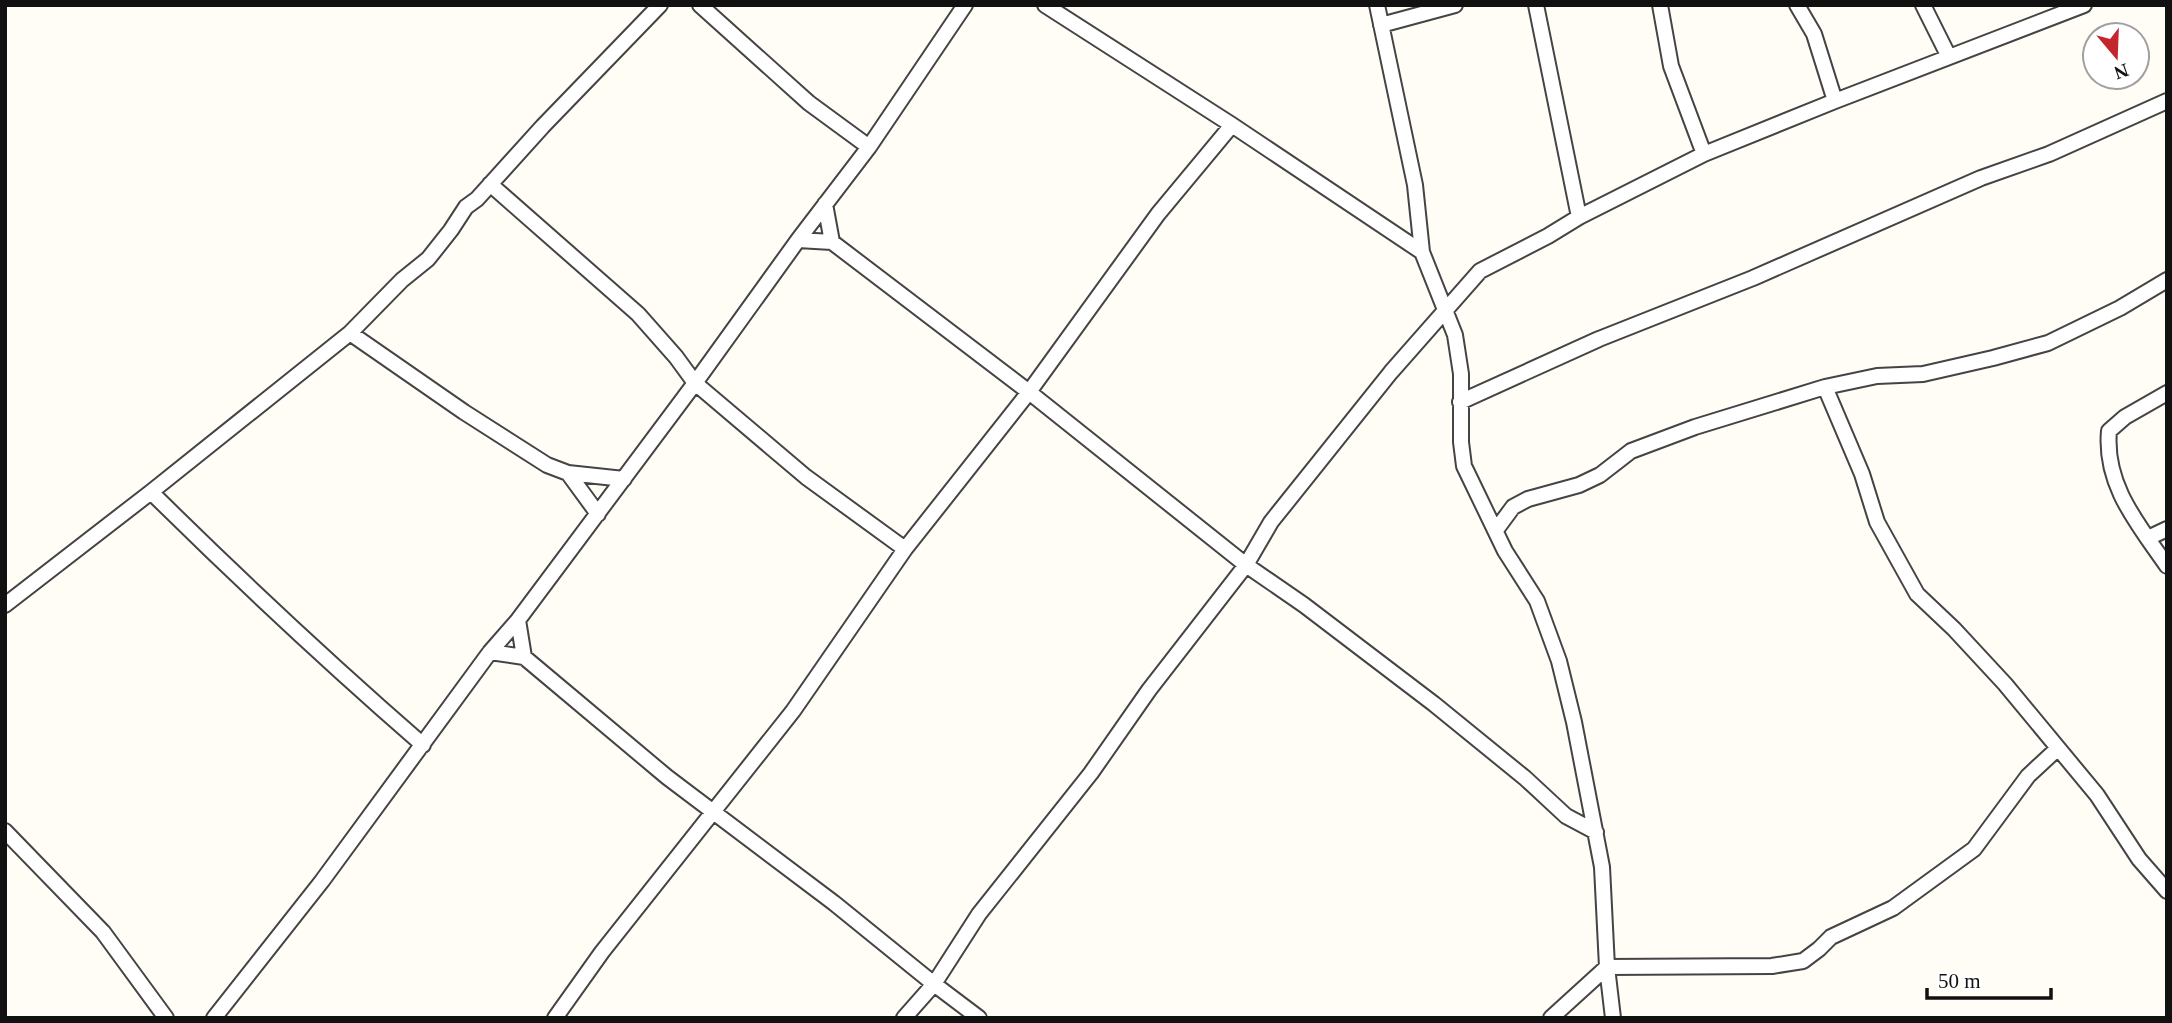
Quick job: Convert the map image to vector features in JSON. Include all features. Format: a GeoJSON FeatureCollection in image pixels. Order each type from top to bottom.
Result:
{"type":"FeatureCollection","features":[{"type":"Feature","properties":{"kind":"street"},"geometry":{"type":"LineString","coordinates":[[5,605],[350,333],[402,280],[428,259],[466,207],[660,5]]}},
{"type":"Feature","properties":{"kind":"street"},"geometry":{"type":"LineString","coordinates":[[699,5],[809,103],[869,147]]}},
{"type":"Feature","properties":{"kind":"street"},"geometry":{"type":"LineString","coordinates":[[214,1018],[321,881],[624,479],[869,147],[965,5]]}},
{"type":"Feature","properties":{"kind":"street"},"geometry":{"type":"LineString","coordinates":[[1045,5],[1422,252]]}},
{"type":"Feature","properties":{"kind":"street"},"geometry":{"type":"LineString","coordinates":[[1377,5],[1415,185],[1422,252],[1454,335],[1461,374],[1461,442],[1464,466],[1505,551],[1537,601],[1559,661],[1602,867],[1607,967],[1613,1018]]}},
{"type":"Feature","properties":{"kind":"street"},"geometry":{"type":"LineString","coordinates":[[1381,25],[1455,5]]}},
{"type":"Feature","properties":{"kind":"street"},"geometry":{"type":"LineString","coordinates":[[1536,5],[1580,217]]}},
{"type":"Feature","properties":{"kind":"street"},"geometry":{"type":"LineString","coordinates":[[1660,5],[1671,66],[1704,155]]}},
{"type":"Feature","properties":{"kind":"street"},"geometry":{"type":"LineString","coordinates":[[1797,5],[1814,34],[1835,101]]}},
{"type":"Feature","properties":{"kind":"street"},"geometry":{"type":"LineString","coordinates":[[1923,5],[1949,57]]}},
{"type":"Feature","properties":{"kind":"street"},"geometry":{"type":"LineString","coordinates":[[904,1018],[933,984],[979,914],[1091,773],[1149,690],[1246,565],[1271,522],[1349,423],[1480,271],[1704,155],[1835,101],[2084,5]]}},
{"type":"Feature","properties":{"kind":"street"},"geometry":{"type":"LineString","coordinates":[[1460,402],[1599,339],[1753,278],[1981,178],[2049,154],[2167,102]]}},
{"type":"Feature","properties":{"kind":"street"},"geometry":{"type":"LineString","coordinates":[[555,1018],[602,952],[793,711],[905,549],[1029,391],[1158,214],[1231,125]]}},
{"type":"Feature","properties":{"kind":"street"},"geometry":{"type":"LineString","coordinates":[[490,184],[638,314],[676,356],[695,383],[806,477],[905,549]]}},
{"type":"Feature","properties":{"kind":"street"},"geometry":{"type":"LineString","coordinates":[[825,204],[832,242]]}},
{"type":"Feature","properties":{"kind":"street"},"geometry":{"type":"LineString","coordinates":[[798,240],[832,242],[1029,391],[1246,565],[1304,605],[1434,704],[1525,778],[1566,816],[1596,832]]}},
{"type":"Feature","properties":{"kind":"street"},"geometry":{"type":"LineString","coordinates":[[1496,530],[1513,507],[1528,499],[1579,485],[1600,475],[1631,451],[1695,427],[1825,387],[1877,376],[1923,374],[2048,343],[2120,308],[2167,280]]}},
{"type":"Feature","properties":{"kind":"street"},"geometry":{"type":"LineString","coordinates":[[350,333],[547,466],[568,473],[624,479]]}},
{"type":"Feature","properties":{"kind":"street"},"geometry":{"type":"LineString","coordinates":[[1825,387],[1862,474],[1877,522],[1917,594],[2005,684],[2097,794],[2139,859],[2167,891]]}},
{"type":"Feature","properties":{"kind":"street"},"geometry":{"type":"LineString","coordinates":[[2167,393],[2125,416],[2109,431],[2108,448],[2117,488],[2132,518],[2167,566]]}},
{"type":"Feature","properties":{"kind":"street"},"geometry":{"type":"LineString","coordinates":[[568,473],[597,514]]}},
{"type":"Feature","properties":{"kind":"street"},"geometry":{"type":"LineString","coordinates":[[151,492],[223,564],[423,745]]}},
{"type":"Feature","properties":{"kind":"street"},"geometry":{"type":"LineString","coordinates":[[2148,538],[2167,529]]}},
{"type":"Feature","properties":{"kind":"street"},"geometry":{"type":"LineString","coordinates":[[518,621],[524,657]]}},
{"type":"Feature","properties":{"kind":"street"},"geometry":{"type":"LineString","coordinates":[[491,652],[524,657],[609,730],[979,1018]]}},
{"type":"Feature","properties":{"kind":"street"},"geometry":{"type":"LineString","coordinates":[[1553,1017],[1607,967],[1772,966],[1803,961],[1831,937],[1893,908],[1974,849],[2028,776],[2057,748]]}},
{"type":"Feature","properties":{"kind":"street"},"geometry":{"type":"LineString","coordinates":[[5,831],[103,932],[166,1018]]}}]}
